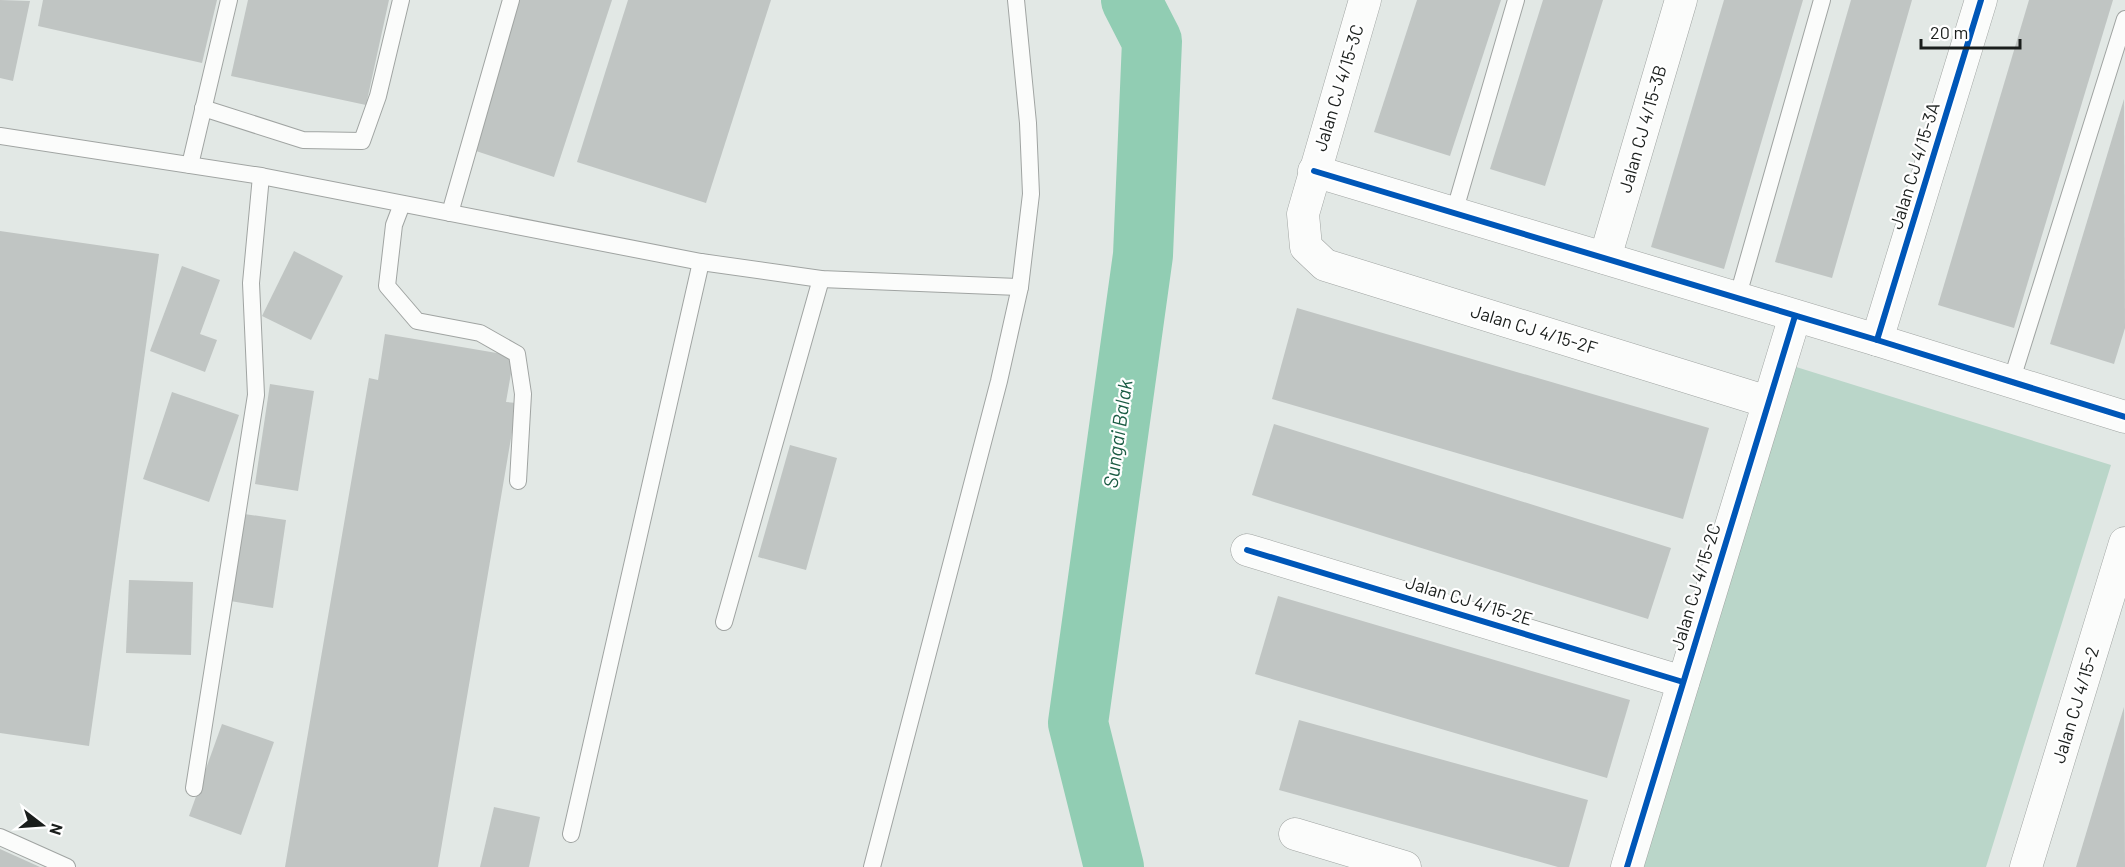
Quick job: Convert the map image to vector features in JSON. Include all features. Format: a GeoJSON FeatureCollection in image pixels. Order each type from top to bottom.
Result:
{"type":"FeatureCollection","features":[{"type":"Feature","properties":{"kind":"street","name":"Jalan CJ 4/15-3C"},"geometry":{"type":"LineString","coordinates":[[1306,247],[1303,214],[1365,0]]}},
{"type":"Feature","properties":{"kind":"street","name":"Jalan CJ 4/15-3B"},"geometry":{"type":"LineString","coordinates":[[1605,258],[1681,0]]}},
{"type":"Feature","properties":{"kind":"street","name":"Jalan CJ 4/15-3A"},"geometry":{"type":"LineString","coordinates":[[1877,340],[1981,0]]}},
{"type":"Feature","properties":{"kind":"street"},"geometry":{"type":"LineString","coordinates":[[1314,171],[2125,417]]}},
{"type":"Feature","properties":{"kind":"street","name":"Jalan CJ 4/15-2F"},"geometry":{"type":"LineString","coordinates":[[1306,247],[1325,265],[1768,402]]}},
{"type":"Feature","properties":{"kind":"street","name":"Jalan CJ 4/15-2C"},"geometry":{"type":"LineString","coordinates":[[1627,867],[1794,316]]}},
{"type":"Feature","properties":{"kind":"street","name":"Jalan CJ 4/15-2"},"geometry":{"type":"LineString","coordinates":[[2026,867],[2125,543]]}},
{"type":"Feature","properties":{"kind":"street","name":"Jalan CJ 4/15-2E"},"geometry":{"type":"LineString","coordinates":[[1247,550],[1683,682]]}},
{"type":"Feature","properties":{"kind":"street"},"geometry":{"type":"LineString","coordinates":[[1295,834],[1405,867]]}},
{"type":"Feature","properties":{"kind":"lane"},"geometry":{"type":"LineString","coordinates":[[190,165],[229,0]]}},
{"type":"Feature","properties":{"kind":"lane"},"geometry":{"type":"LineString","coordinates":[[203,108],[303,140],[362,141],[378,96],[401,0]]}},
{"type":"Feature","properties":{"kind":"lane"},"geometry":{"type":"LineString","coordinates":[[450,213],[511,0]]}},
{"type":"Feature","properties":{"kind":"lane"},"geometry":{"type":"LineString","coordinates":[[872,867],[999,381],[1020,287],[1031,194],[1028,123],[1016,0]]}},
{"type":"Feature","properties":{"kind":"lane"},"geometry":{"type":"LineString","coordinates":[[1454,213],[1516,0]]}},
{"type":"Feature","properties":{"kind":"lane"},"geometry":{"type":"LineString","coordinates":[[1737,299],[1822,0]]}},
{"type":"Feature","properties":{"kind":"lane"},"geometry":{"type":"LineString","coordinates":[[2011,382],[2125,19]]}},
{"type":"Feature","properties":{"kind":"lane"},"geometry":{"type":"LineString","coordinates":[[0,136],[261,176],[700,262],[821,279],[1020,287]]}},
{"type":"Feature","properties":{"kind":"lane"},"geometry":{"type":"LineString","coordinates":[[194,788],[256,395],[251,283],[261,176]]}},
{"type":"Feature","properties":{"kind":"lane"},"geometry":{"type":"LineString","coordinates":[[402,204],[394,225],[387,286],[417,321],[480,333],[517,354],[523,394],[518,481]]}},
{"type":"Feature","properties":{"kind":"lane"},"geometry":{"type":"LineString","coordinates":[[571,834],[700,262]]}},
{"type":"Feature","properties":{"kind":"lane"},"geometry":{"type":"LineString","coordinates":[[724,622],[821,279]]}},
{"type":"Feature","properties":{"kind":"lane"},"geometry":{"type":"LineString","coordinates":[[0,837],[67,867]]}},
{"type":"Feature","properties":{"kind":"green space"},"geometry":{"type":"Polygon","coordinates":[[[1793,366],[2111,465],[1986,867],[1638,867],[1793,366]]]}},
{"type":"Feature","properties":{"kind":"building"},"geometry":{"type":"Polygon","coordinates":[[[0,0],[30,1],[13,81],[0,78],[0,0]]]}},
{"type":"Feature","properties":{"kind":"building"},"geometry":{"type":"Polygon","coordinates":[[[43,0],[217,0],[202,63],[38,26],[43,0]]]}},
{"type":"Feature","properties":{"kind":"building"},"geometry":{"type":"Polygon","coordinates":[[[248,0],[389,0],[366,105],[231,76],[248,0]]]}},
{"type":"Feature","properties":{"kind":"building"},"geometry":{"type":"Polygon","coordinates":[[[519,0],[612,0],[554,177],[470,149],[519,0]]]}},
{"type":"Feature","properties":{"kind":"building"},"geometry":{"type":"Polygon","coordinates":[[[628,0],[771,0],[706,203],[577,162],[628,0]]]}},
{"type":"Feature","properties":{"kind":"building"},"geometry":{"type":"Polygon","coordinates":[[[1417,0],[1501,0],[1450,156],[1374,132],[1417,0]]]}},
{"type":"Feature","properties":{"kind":"building"},"geometry":{"type":"Polygon","coordinates":[[[1543,0],[1603,0],[1545,186],[1490,169],[1543,0]]]}},
{"type":"Feature","properties":{"kind":"building"},"geometry":{"type":"Polygon","coordinates":[[[1724,0],[1803,0],[1724,269],[1651,247],[1724,0]]]}},
{"type":"Feature","properties":{"kind":"building"},"geometry":{"type":"Polygon","coordinates":[[[1851,0],[1912,0],[1832,278],[1775,262],[1851,0]]]}},
{"type":"Feature","properties":{"kind":"building"},"geometry":{"type":"Polygon","coordinates":[[[2029,0],[2113,0],[2014,328],[1938,305],[2029,0]]]}},
{"type":"Feature","properties":{"kind":"building"},"geometry":{"type":"Polygon","coordinates":[[[2124,99],[2125,328],[2114,364],[2050,344],[2124,99]]]}},
{"type":"Feature","properties":{"kind":"building"},"geometry":{"type":"Polygon","coordinates":[[[0,231],[159,254],[89,746],[0,733],[0,231]]]}},
{"type":"Feature","properties":{"kind":"building"},"geometry":{"type":"Polygon","coordinates":[[[294,251],[343,276],[311,340],[262,316],[294,251]]]}},
{"type":"Feature","properties":{"kind":"building"},"geometry":{"type":"Polygon","coordinates":[[[182,266],[220,280],[200,334],[217,340],[205,372],[150,351],[182,266]]]}},
{"type":"Feature","properties":{"kind":"building"},"geometry":{"type":"Polygon","coordinates":[[[1297,308],[1709,428],[1683,519],[1272,399],[1297,308]]]}},
{"type":"Feature","properties":{"kind":"building"},"geometry":{"type":"Polygon","coordinates":[[[385,334],[514,356],[506,402],[517,403],[438,867],[285,867],[369,378],[378,380],[385,334]]]}},
{"type":"Feature","properties":{"kind":"building"},"geometry":{"type":"Polygon","coordinates":[[[270,384],[314,391],[298,491],[255,484],[270,384]]]}},
{"type":"Feature","properties":{"kind":"building"},"geometry":{"type":"Polygon","coordinates":[[[172,392],[239,415],[209,502],[143,479],[172,392]]]}},
{"type":"Feature","properties":{"kind":"building"},"geometry":{"type":"Polygon","coordinates":[[[1274,424],[1671,548],[1648,619],[1252,495],[1274,424]]]}},
{"type":"Feature","properties":{"kind":"building"},"geometry":{"type":"Polygon","coordinates":[[[790,445],[837,458],[806,570],[758,557],[790,445]]]}},
{"type":"Feature","properties":{"kind":"building"},"geometry":{"type":"Polygon","coordinates":[[[231,512],[286,520],[273,608],[218,599],[231,512]]]}},
{"type":"Feature","properties":{"kind":"building"},"geometry":{"type":"Polygon","coordinates":[[[129,580],[193,582],[191,655],[126,653],[129,580]]]}},
{"type":"Feature","properties":{"kind":"building"},"geometry":{"type":"Polygon","coordinates":[[[1278,596],[1630,700],[1607,778],[1255,674],[1278,596]]]}},
{"type":"Feature","properties":{"kind":"building"},"geometry":{"type":"Polygon","coordinates":[[[2124,707],[2125,867],[2076,867],[2124,707]]]}},
{"type":"Feature","properties":{"kind":"building"},"geometry":{"type":"Polygon","coordinates":[[[1299,720],[1588,800],[1569,867],[1558,867],[1279,790],[1299,720]]]}},
{"type":"Feature","properties":{"kind":"building"},"geometry":{"type":"Polygon","coordinates":[[[222,724],[274,742],[241,835],[189,816],[222,724]]]}},
{"type":"Feature","properties":{"kind":"building"},"geometry":{"type":"Polygon","coordinates":[[[494,807],[540,817],[529,867],[480,867],[494,807]]]}},
{"type":"Feature","properties":{"kind":"building"},"geometry":{"type":"Polygon","coordinates":[[[0,849],[40,867],[0,867],[0,849]]]}},
{"type":"Feature","properties":{"kind":"waterway","name":"Sungai Balak"},"geometry":{"type":"LineString","coordinates":[[1114,867],[1078,723],[1143,255],[1152,41],[1131,0]]}},
{"type":"Feature","properties":{"kind":"cycle path"},"geometry":{"type":"LineString","coordinates":[[1877,340],[1981,0]]}},
{"type":"Feature","properties":{"kind":"cycle path"},"geometry":{"type":"LineString","coordinates":[[1314,171],[2125,417]]}},
{"type":"Feature","properties":{"kind":"cycle path"},"geometry":{"type":"LineString","coordinates":[[1627,867],[1795,316]]}},
{"type":"Feature","properties":{"kind":"cycle path"},"geometry":{"type":"LineString","coordinates":[[1247,550],[1683,682]]}}]}
